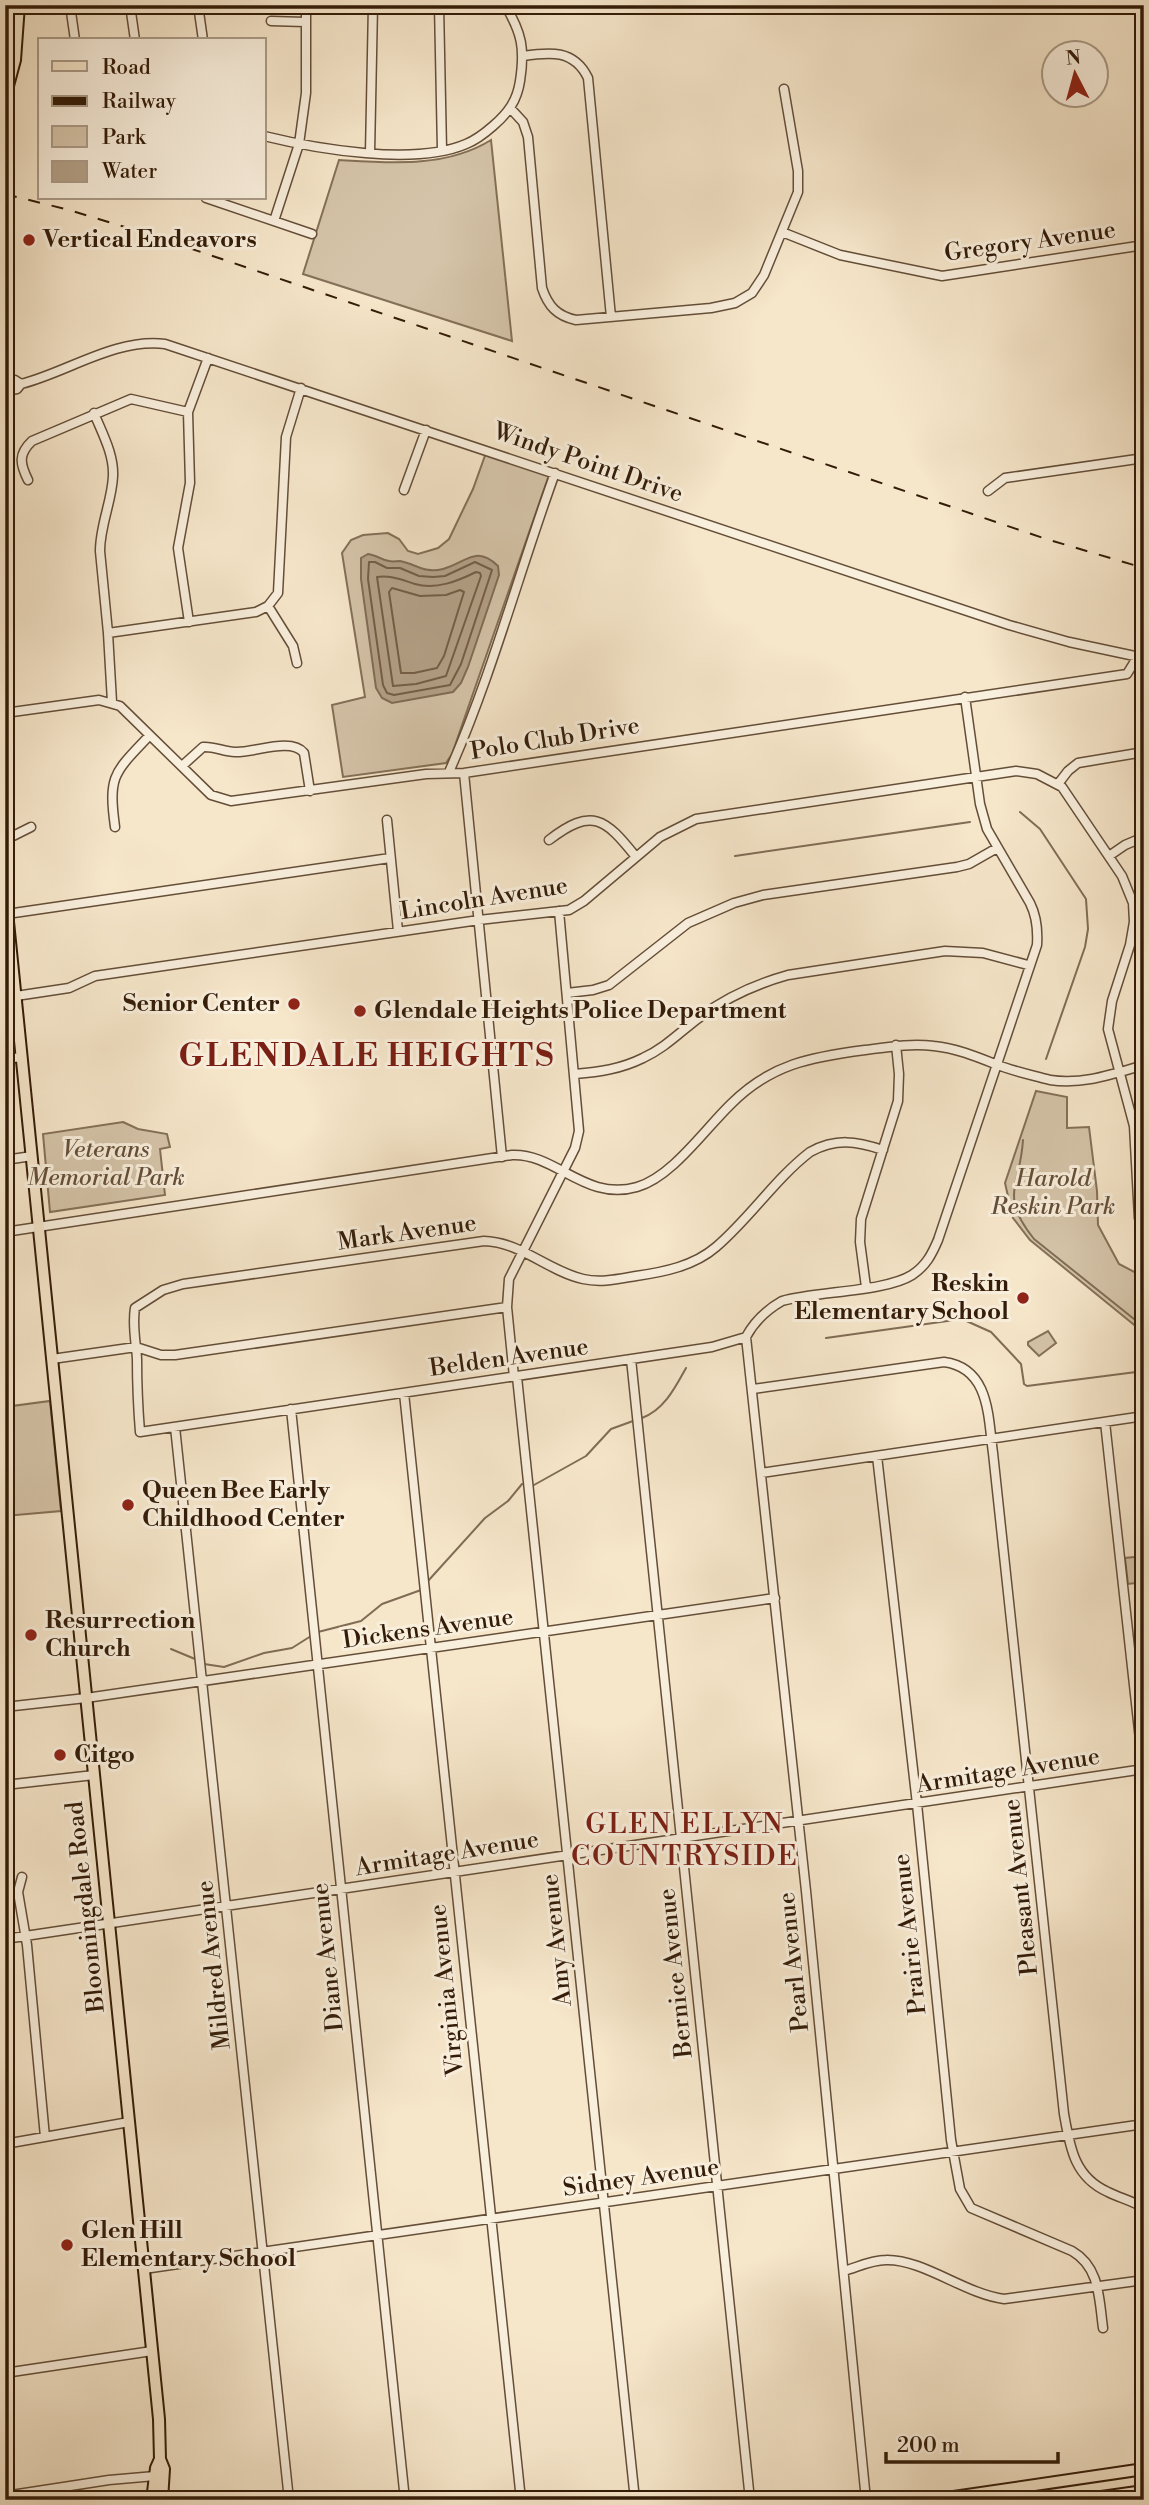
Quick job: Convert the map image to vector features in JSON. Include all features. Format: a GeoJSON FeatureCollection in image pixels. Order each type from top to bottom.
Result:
{"type":"FeatureCollection","features":[{"type":"Feature","properties":{"kind":"main road"},"geometry":{"type":"LineString","coordinates":[[5,97],[16,51],[19,5]]}},
{"type":"Feature","properties":{"kind":"main road","name":"Bloomingdale Road"},"geometry":{"type":"LineString","coordinates":[[5,892],[12,991],[22,1057],[160,2431],[160,2459],[152,2500]]}},
{"type":"Feature","properties":{"kind":"main road","name":"Bloomingdale Road"},"geometry":{"type":"LineString","coordinates":[[160,2459],[163,2469],[162,2500]]}},
{"type":"Feature","properties":{"kind":"main road"},"geometry":{"type":"LineString","coordinates":[[933,2500],[1144,2469]]}},
{"type":"Feature","properties":{"kind":"main road"},"geometry":{"type":"LineString","coordinates":[[1080,2500],[1144,2491]]}},
{"type":"Feature","properties":{"kind":"street"},"geometry":{"type":"LineString","coordinates":[[70,5],[75,38]]}},
{"type":"Feature","properties":{"kind":"street"},"geometry":{"type":"LineString","coordinates":[[130,5],[135,38]]}},
{"type":"Feature","properties":{"kind":"street"},"geometry":{"type":"LineString","coordinates":[[198,5],[203,38]]}},
{"type":"Feature","properties":{"kind":"street"},"geometry":{"type":"LineString","coordinates":[[274,221],[299,144],[306,93],[306,5]]}},
{"type":"Feature","properties":{"kind":"street"},"geometry":{"type":"LineString","coordinates":[[370,153],[373,5]]}},
{"type":"Feature","properties":{"kind":"street"},"geometry":{"type":"LineString","coordinates":[[439,5],[442,150]]}},
{"type":"Feature","properties":{"kind":"street"},"geometry":{"type":"LineString","coordinates":[[266,136],[334,150],[370,153],[442,150],[466,144],[483,134],[511,109],[519,86],[523,55],[521,37],[505,5]]}},
{"type":"Feature","properties":{"kind":"street"},"geometry":{"type":"LineString","coordinates":[[271,21],[305,22]]}},
{"type":"Feature","properties":{"kind":"street"},"geometry":{"type":"LineString","coordinates":[[523,55],[554,52],[567,56],[580,66],[589,82],[611,317]]}},
{"type":"Feature","properties":{"kind":"street"},"geometry":{"type":"LineString","coordinates":[[511,109],[523,122],[528,137],[545,298],[556,312],[576,320],[704,309],[741,301],[752,293],[760,283],[782,232],[799,182],[784,89]]}},
{"type":"Feature","properties":{"kind":"street"},"geometry":{"type":"LineString","coordinates":[[226,201],[312,234]]}},
{"type":"Feature","properties":{"kind":"street","name":"Gregory Avenue"},"geometry":{"type":"LineString","coordinates":[[782,232],[840,255],[942,276],[1144,245]]}},
{"type":"Feature","properties":{"kind":"street","name":"Windy Point Drive"},"geometry":{"type":"LineString","coordinates":[[5,391],[17,389],[21,383],[136,344],[165,344],[1009,625],[1069,642],[1141,657]]}},
{"type":"Feature","properties":{"kind":"street"},"geometry":{"type":"LineString","coordinates":[[189,622],[178,548],[190,483],[188,412],[208,358]]}},
{"type":"Feature","properties":{"kind":"street","name":"Windy Point Drive"},"geometry":{"type":"LineString","coordinates":[[5,381],[15,380],[21,383]]}},
{"type":"Feature","properties":{"kind":"street"},"geometry":{"type":"LineString","coordinates":[[108,633],[241,616],[268,606],[281,586],[286,442],[289,423],[301,388]]}},
{"type":"Feature","properties":{"kind":"street"},"geometry":{"type":"LineString","coordinates":[[28,480],[20,464],[24,448],[41,436],[94,413],[136,399],[188,412]]}},
{"type":"Feature","properties":{"kind":"street"},"geometry":{"type":"LineString","coordinates":[[5,713],[99,700],[112,702],[100,538],[113,465],[94,413]]}},
{"type":"Feature","properties":{"kind":"street"},"geometry":{"type":"LineString","coordinates":[[404,490],[426,430]]}},
{"type":"Feature","properties":{"kind":"street"},"geometry":{"type":"LineString","coordinates":[[988,491],[1005,478],[1144,458]]}},
{"type":"Feature","properties":{"kind":"street"},"geometry":{"type":"LineString","coordinates":[[449,772],[487,676],[514,588],[555,472]]}},
{"type":"Feature","properties":{"kind":"street"},"geometry":{"type":"LineString","coordinates":[[268,606],[293,646],[297,663]]}},
{"type":"Feature","properties":{"kind":"street","name":"Polo Club Drive"},"geometry":{"type":"LineString","coordinates":[[112,702],[120,706],[211,795],[220,800],[231,801],[426,774],[464,773],[1127,674],[1141,657]]}},
{"type":"Feature","properties":{"kind":"street"},"geometry":{"type":"LineString","coordinates":[[746,1337],[750,1329],[772,1307],[782,1301],[866,1287],[913,1275],[926,1262],[938,1240],[1028,965],[1037,945],[1038,930],[1035,913],[992,841],[982,815],[965,698]]}},
{"type":"Feature","properties":{"kind":"street"},"geometry":{"type":"LineString","coordinates":[[115,827],[111,794],[114,778],[121,766],[149,736]]}},
{"type":"Feature","properties":{"kind":"street"},"geometry":{"type":"LineString","coordinates":[[182,766],[203,747],[234,753],[292,745],[304,752],[310,791]]}},
{"type":"Feature","properties":{"kind":"street"},"geometry":{"type":"LineString","coordinates":[[1144,752],[1078,763],[1058,784],[1070,796],[1110,856],[1130,893],[1134,922],[1130,946],[1108,1019],[1109,1037],[1134,1126],[1139,1218],[1144,1230]]}},
{"type":"Feature","properties":{"kind":"street","name":"Lincoln Avenue"},"geometry":{"type":"LineString","coordinates":[[12,991],[69,988],[95,976],[479,919],[574,909],[669,831],[705,817],[1016,771],[1037,774],[1058,784]]}},
{"type":"Feature","properties":{"kind":"street"},"geometry":{"type":"LineString","coordinates":[[464,773],[502,1157]]}},
{"type":"Feature","properties":{"kind":"street"},"geometry":{"type":"LineString","coordinates":[[387,820],[398,931]]}},
{"type":"Feature","properties":{"kind":"street"},"geometry":{"type":"LineString","coordinates":[[549,840],[572,824],[592,821],[610,827],[636,857]]}},
{"type":"Feature","properties":{"kind":"street"},"geometry":{"type":"LineString","coordinates":[[5,837],[31,827]]}},
{"type":"Feature","properties":{"kind":"street"},"geometry":{"type":"LineString","coordinates":[[1110,856],[1125,845],[1144,837]]}},
{"type":"Feature","properties":{"kind":"street"},"geometry":{"type":"LineString","coordinates":[[567,993],[593,990],[613,983],[688,923],[734,903],[764,895],[957,867],[969,864],[997,849]]}},
{"type":"Feature","properties":{"kind":"street"},"geometry":{"type":"LineString","coordinates":[[7,914],[390,858]]}},
{"type":"Feature","properties":{"kind":"street","name":"Amy Avenue"},"geometry":{"type":"LineString","coordinates":[[559,911],[579,1131],[575,1148],[509,1279],[507,1307],[545,1631],[635,2500]]}},
{"type":"Feature","properties":{"kind":"street"},"geometry":{"type":"LineString","coordinates":[[1134,922],[1144,922]]}},
{"type":"Feature","properties":{"kind":"street"},"geometry":{"type":"LineString","coordinates":[[575,1074],[615,1069],[640,1059],[662,1047],[725,1001],[755,986],[788,975],[945,951],[982,953],[1028,965]]}},
{"type":"Feature","properties":{"kind":"street"},"geometry":{"type":"LineString","coordinates":[[5,1232],[502,1157],[527,1156],[587,1184],[608,1189],[639,1186],[665,1171],[730,1104],[764,1077],[806,1059],[896,1045],[915,1044],[946,1048],[1061,1082],[1092,1079],[1144,1065]]}},
{"type":"Feature","properties":{"kind":"street"},"geometry":{"type":"LineString","coordinates":[[866,1287],[860,1228],[898,1101],[896,1045]]}},
{"type":"Feature","properties":{"kind":"street"},"geometry":{"type":"LineString","coordinates":[[5,1059],[22,1057]]}},
{"type":"Feature","properties":{"kind":"street","name":"Mark Avenue"},"geometry":{"type":"LineString","coordinates":[[136,1347],[135,1308],[173,1286],[484,1241],[503,1243],[586,1279],[609,1280],[661,1272],[692,1261],[716,1248],[810,1152],[843,1141],[858,1142],[883,1150]]}},
{"type":"Feature","properties":{"kind":"street"},"geometry":{"type":"LineString","coordinates":[[5,1160],[32,1156]]}},
{"type":"Feature","properties":{"kind":"street"},"geometry":{"type":"LineString","coordinates":[[52,1359],[136,1347],[174,1356],[507,1307]]}},
{"type":"Feature","properties":{"kind":"street","name":"Belden Avenue"},"geometry":{"type":"LineString","coordinates":[[136,1347],[140,1432],[712,1348],[746,1337]]}},
{"type":"Feature","properties":{"kind":"street","name":"Pearl Avenue"},"geometry":{"type":"LineString","coordinates":[[746,1337],[834,2169],[866,2500]]}},
{"type":"Feature","properties":{"kind":"street","name":"Bernice Avenue"},"geometry":{"type":"LineString","coordinates":[[631,1360],[750,2500]]}},
{"type":"Feature","properties":{"kind":"street","name":"Pleasant Avenue"},"geometry":{"type":"LineString","coordinates":[[753,1390],[938,1363],[954,1363],[973,1373],[981,1386],[991,1439],[1069,2147],[1077,2166],[1092,2183],[1144,2208]]}},
{"type":"Feature","properties":{"kind":"street","name":"Virginia Avenue"},"geometry":{"type":"LineString","coordinates":[[404,1393],[521,2500]]}},
{"type":"Feature","properties":{"kind":"street","name":"Diane Avenue"},"geometry":{"type":"LineString","coordinates":[[291,1409],[405,2500]]}},
{"type":"Feature","properties":{"kind":"street"},"geometry":{"type":"LineString","coordinates":[[761,1473],[1144,1416]]}},
{"type":"Feature","properties":{"kind":"street"},"geometry":{"type":"LineString","coordinates":[[1105,1422],[1144,1776]]}},
{"type":"Feature","properties":{"kind":"street","name":"Mildred Avenue"},"geometry":{"type":"LineString","coordinates":[[175,1427],[289,2500]]}},
{"type":"Feature","properties":{"kind":"street","name":"Prairie Avenue"},"geometry":{"type":"LineString","coordinates":[[877,1456],[953,2153],[960,2189],[971,2208],[1069,2249],[1084,2258],[1094,2274],[1103,2328]]}},
{"type":"Feature","properties":{"kind":"street","name":"Dickens Avenue"},"geometry":{"type":"LineString","coordinates":[[5,1707],[86,1698],[775,1598]]}},
{"type":"Feature","properties":{"kind":"street","name":"Armitage Avenue"},"geometry":{"type":"LineString","coordinates":[[5,1939],[1143,1770]]}},
{"type":"Feature","properties":{"kind":"street"},"geometry":{"type":"LineString","coordinates":[[5,1785],[94,1775]]}},
{"type":"Feature","properties":{"kind":"street"},"geometry":{"type":"LineString","coordinates":[[22,1877],[18,1892],[25,1936],[45,2137]]}},
{"type":"Feature","properties":{"kind":"street"},"geometry":{"type":"LineString","coordinates":[[5,2144],[129,2122]]}},
{"type":"Feature","properties":{"kind":"street","name":"Sidney Avenue"},"geometry":{"type":"LineString","coordinates":[[144,2269],[1144,2124]]}},
{"type":"Feature","properties":{"kind":"street"},"geometry":{"type":"LineString","coordinates":[[844,2271],[874,2261],[895,2260],[982,2294],[1004,2299],[1144,2280]]}},
{"type":"Feature","properties":{"kind":"street"},"geometry":{"type":"LineString","coordinates":[[5,2374],[152,2351]]}},
{"type":"Feature","properties":{"kind":"street"},"geometry":{"type":"LineString","coordinates":[[5,2496],[155,2476]]}},
{"type":"Feature","properties":{"kind":"green space"},"geometry":{"type":"Polygon","coordinates":[[[491,140],[512,341],[303,274],[339,160],[417,162],[455,155],[491,140]]]}},
{"type":"Feature","properties":{"kind":"green space"},"geometry":{"type":"Polygon","coordinates":[[[487,450],[549,475],[452,754],[446,763],[343,777],[332,705],[365,697],[342,553],[351,540],[363,535],[388,533],[399,539],[408,551],[418,554],[438,548],[449,539],[473,489],[487,450]]]}},
{"type":"Feature","properties":{"kind":"green space","name":"Harold Reskin Park"},"geometry":{"type":"Polygon","coordinates":[[[1036,1091],[1067,1097],[1067,1128],[1089,1127],[1097,1191],[1098,1225],[1119,1264],[1144,1277],[1144,1333],[1030,1240],[1013,1218],[1005,1183],[1036,1091]]]}},
{"type":"Feature","properties":{"kind":"green space","name":"Veterans Memorial Park"},"geometry":{"type":"Polygon","coordinates":[[[123,1122],[138,1129],[167,1134],[170,1147],[160,1149],[165,1195],[50,1212],[43,1134],[123,1122]]]}},
{"type":"Feature","properties":{"kind":"green space"},"geometry":{"type":"Polygon","coordinates":[[[1048,1331],[1056,1343],[1039,1356],[1028,1342],[1048,1331]]]}},
{"type":"Feature","properties":{"kind":"green space"},"geometry":{"type":"Polygon","coordinates":[[[50,1401],[61,1511],[5,1516],[5,1407],[50,1401]]]}},
{"type":"Feature","properties":{"kind":"green space"},"geometry":{"type":"Polygon","coordinates":[[[1144,1556],[1144,1582],[1128,1584],[1125,1558],[1144,1556]]]}},
{"type":"Feature","properties":{"kind":"water"},"geometry":{"type":"Polygon","coordinates":[[[368,554],[431,570],[443,569],[477,556],[483,556],[498,566],[499,575],[468,667],[461,683],[453,692],[392,703],[382,698],[376,688],[361,579],[361,558],[368,554]]]}},
{"type":"Feature","properties":{"kind":"waterway"},"geometry":{"type":"LineString","coordinates":[[1020,812],[1040,829],[1086,899],[1088,929],[1085,947],[1046,1059]]}},
{"type":"Feature","properties":{"kind":"waterway"},"geometry":{"type":"LineString","coordinates":[[735,856],[970,822]]}},
{"type":"Feature","properties":{"kind":"waterway"},"geometry":{"type":"LineString","coordinates":[[1023,1140],[1014,1191],[1014,1201],[1023,1224],[1034,1239],[1144,1327]]}},
{"type":"Feature","properties":{"kind":"waterway"},"geometry":{"type":"LineString","coordinates":[[826,1338],[962,1319],[991,1332],[1021,1364],[1024,1384],[1027,1386],[1144,1371]]}},
{"type":"Feature","properties":{"kind":"waterway"},"geometry":{"type":"LineString","coordinates":[[642,1418],[663,1404],[686,1368]]}},
{"type":"Feature","properties":{"kind":"waterway"},"geometry":{"type":"LineString","coordinates":[[534,1485],[586,1456],[611,1429],[633,1421]]}},
{"type":"Feature","properties":{"kind":"waterway"},"geometry":{"type":"LineString","coordinates":[[428,1581],[485,1518],[508,1501],[522,1484]]}},
{"type":"Feature","properties":{"kind":"waterway"},"geometry":{"type":"LineString","coordinates":[[318,1632],[361,1621],[382,1604],[421,1590]]}},
{"type":"Feature","properties":{"kind":"waterway"},"geometry":{"type":"LineString","coordinates":[[204,1664],[224,1667],[264,1653],[292,1648],[311,1636]]}},
{"type":"Feature","properties":{"kind":"waterway"},"geometry":{"type":"LineString","coordinates":[[171,1649],[195,1659]]}},
{"type":"Feature","properties":{"kind":"railway"},"geometry":{"type":"LineString","coordinates":[[5,194],[148,234],[1046,539],[1144,568]]}},
{"type":"Feature","properties":{"kind":"place","name":"Vertical Endeavors"},"geometry":{"type":"Point","coordinates":[29,240]}},
{"type":"Feature","properties":{"kind":"place","name":"Senior Center"},"geometry":{"type":"Point","coordinates":[294,1004]}},
{"type":"Feature","properties":{"kind":"place","name":"Glendale Heights Police Department"},"geometry":{"type":"Point","coordinates":[360,1011]}},
{"type":"Feature","properties":{"kind":"place","name":"Reskin Elementary School"},"geometry":{"type":"Point","coordinates":[1023,1298]}},
{"type":"Feature","properties":{"kind":"place","name":"Queen Bee Early Childhood Center"},"geometry":{"type":"Point","coordinates":[128,1505]}},
{"type":"Feature","properties":{"kind":"place","name":"Resurrection Church"},"geometry":{"type":"Point","coordinates":[31,1635]}},
{"type":"Feature","properties":{"kind":"place","name":"Citgo"},"geometry":{"type":"Point","coordinates":[60,1755]}},
{"type":"Feature","properties":{"kind":"place","name":"Glen Hill Elementary School"},"geometry":{"type":"Point","coordinates":[67,2245]}},
{"type":"Feature","properties":{"kind":"district","name":"GLENDALE HEIGHTS"},"geometry":{"type":"Point","coordinates":[367,1056]}},
{"type":"Feature","properties":{"kind":"district","name":"GLEN ELLYN COUNTRYSIDE"},"geometry":{"type":"Point","coordinates":[685,1840]}}]}
